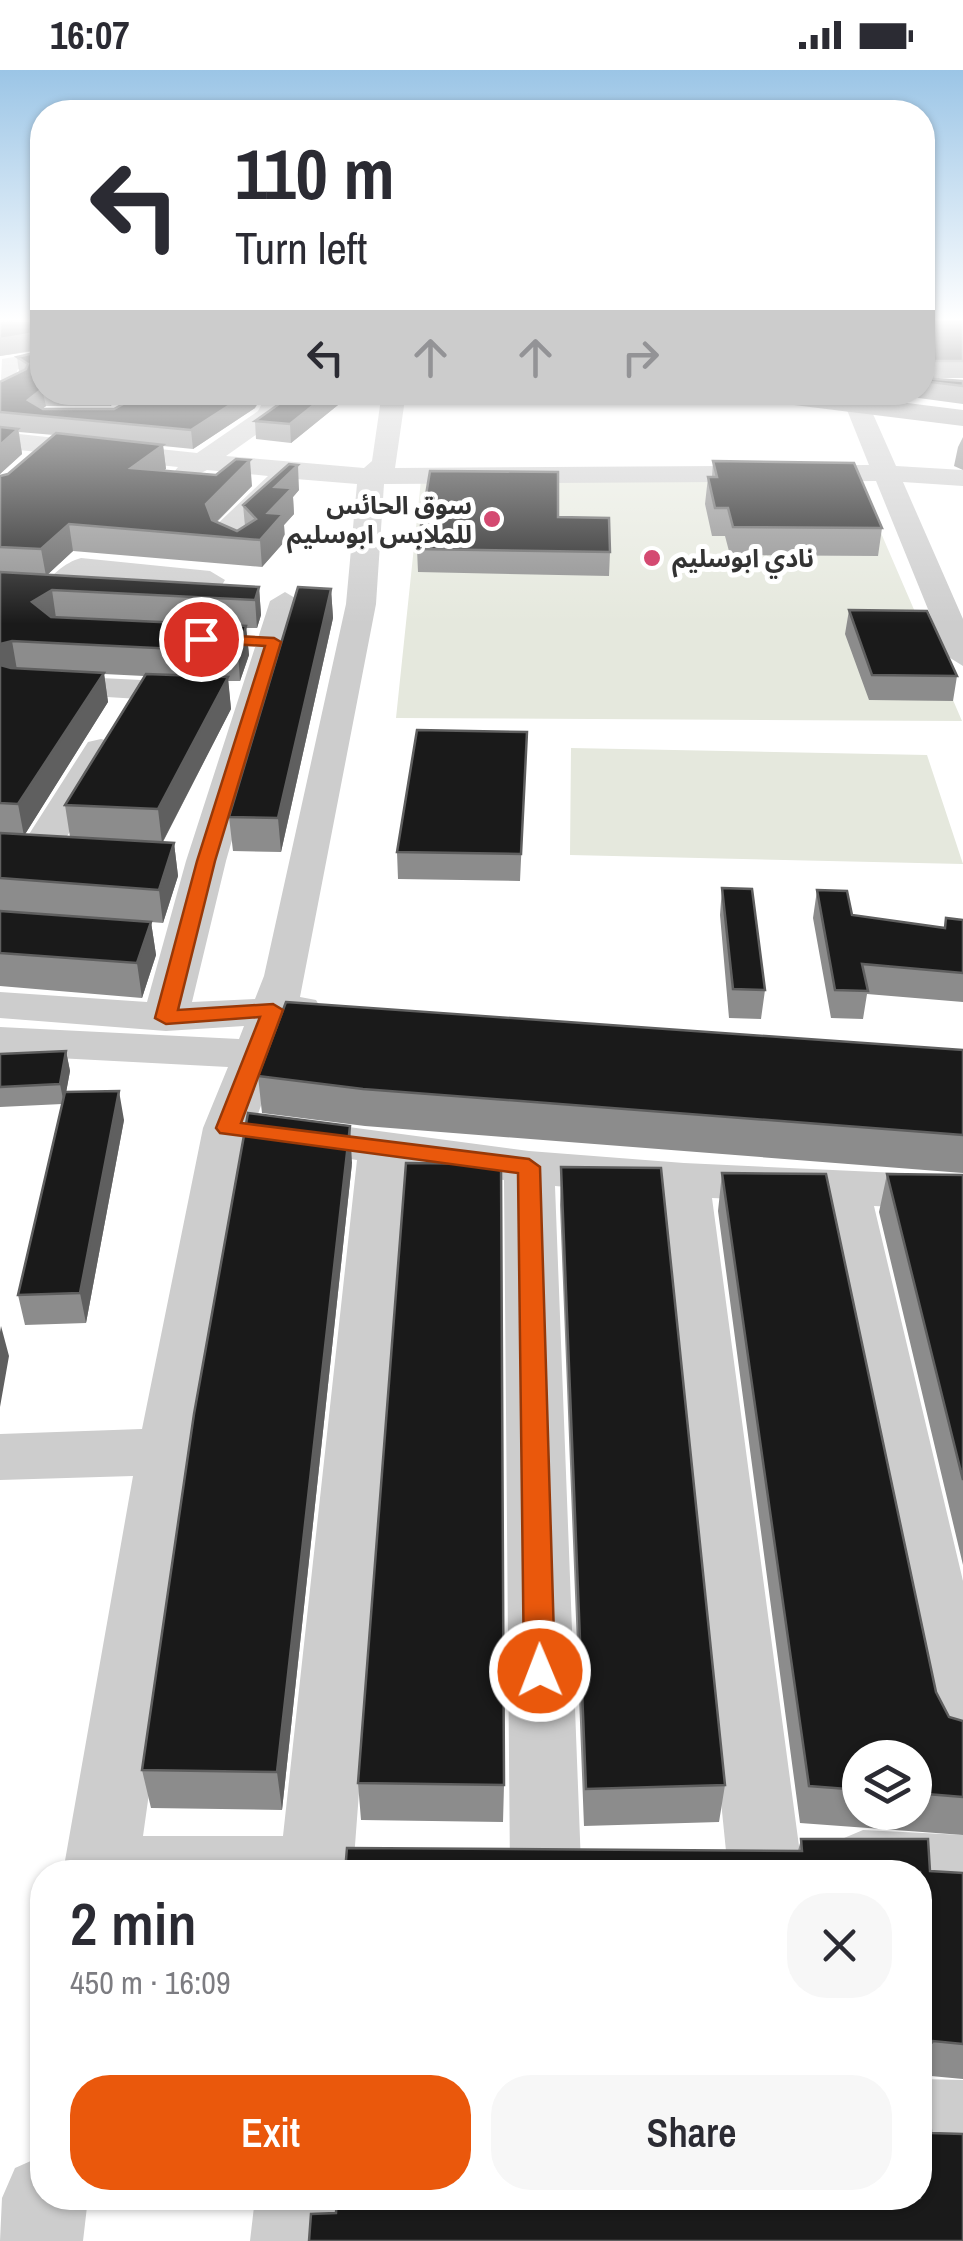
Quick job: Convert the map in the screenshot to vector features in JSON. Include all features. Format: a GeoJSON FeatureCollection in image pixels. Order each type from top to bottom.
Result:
{"type":"FeatureCollection","features":[{"type":"Feature","properties":{"kind":"street"},"geometry":{"type":"LineString","coordinates":[[0,439],[28,421]]}},
{"type":"Feature","properties":{"kind":"street"},"geometry":{"type":"LineString","coordinates":[[258,421],[197,462],[174,483],[263,493]]}},
{"type":"Feature","properties":{"kind":"street"},"geometry":{"type":"LineString","coordinates":[[102,1860],[166,1452],[228,1128],[296,1021],[286,976],[371,605],[391,421]]}},
{"type":"Feature","properties":{"kind":"street"},"geometry":{"type":"LineString","coordinates":[[863,421],[963,656]]}},
{"type":"Feature","properties":{"kind":"street"},"geometry":{"type":"LineString","coordinates":[[0,439],[288,472],[886,473],[963,478]]}},
{"type":"Feature","properties":{"kind":"street"},"geometry":{"type":"LineString","coordinates":[[26,468],[53,446]]}},
{"type":"Feature","properties":{"kind":"street"},"geometry":{"type":"LineString","coordinates":[[240,545],[224,534],[288,472]]}},
{"type":"Feature","properties":{"kind":"street"},"geometry":{"type":"LineString","coordinates":[[18,588],[69,600],[200,597],[371,605]]}},
{"type":"Feature","properties":{"kind":"street"},"geometry":{"type":"LineString","coordinates":[[166,1018],[167,940],[187,860],[258,696],[274,642],[257,600]]}},
{"type":"Feature","properties":{"kind":"street"},"geometry":{"type":"LineString","coordinates":[[234,640],[274,642]]}},
{"type":"Feature","properties":{"kind":"street"},"geometry":{"type":"LineString","coordinates":[[21,679],[258,696]]}},
{"type":"Feature","properties":{"kind":"street"},"geometry":{"type":"LineString","coordinates":[[37,852],[138,690]]}},
{"type":"Feature","properties":{"kind":"street"},"geometry":{"type":"LineString","coordinates":[[0,1005],[166,1018],[296,1021]]}},
{"type":"Feature","properties":{"kind":"street"},"geometry":{"type":"LineString","coordinates":[[0,1041],[296,1021]]}},
{"type":"Feature","properties":{"kind":"street"},"geometry":{"type":"LineString","coordinates":[[228,1128],[529,1167],[684,1180],[963,1193]]}},
{"type":"Feature","properties":{"kind":"street"},"geometry":{"type":"LineString","coordinates":[[339,1860],[383,1146]]}},
{"type":"Feature","properties":{"kind":"street"},"geometry":{"type":"LineString","coordinates":[[529,1167],[544,1860]]}},
{"type":"Feature","properties":{"kind":"street"},"geometry":{"type":"LineString","coordinates":[[684,1180],[764,1860]]}},
{"type":"Feature","properties":{"kind":"street"},"geometry":{"type":"LineString","coordinates":[[844,1187],[963,1729]]}},
{"type":"Feature","properties":{"kind":"street"},"geometry":{"type":"LineString","coordinates":[[0,1457],[166,1452]]}},
{"type":"Feature","properties":{"kind":"street"},"geometry":{"type":"LineString","coordinates":[[932,1869],[963,1871]]}},
{"type":"Feature","properties":{"kind":"street"},"geometry":{"type":"LineString","coordinates":[[932,2121],[963,2122]]}},
{"type":"Feature","properties":{"kind":"street"},"geometry":{"type":"LineString","coordinates":[[38,2241],[43,2210]]}},
{"type":"Feature","properties":{"kind":"street"},"geometry":{"type":"LineString","coordinates":[[294,2241],[297,2210]]}},
{"type":"Feature","properties":{"kind":"shaded area","name":"نادي ابوسليم"},"geometry":{"type":"Polygon","coordinates":[[[421,480],[859,482],[962,721],[396,718],[421,480]]]}},
{"type":"Feature","properties":{"kind":"shaded area"},"geometry":{"type":"Polygon","coordinates":[[[571,748],[927,755],[963,864],[570,855],[571,748]]]}},
{"type":"Feature","properties":{"kind":"building"},"geometry":{"type":"Polygon","coordinates":[[[99,421],[204,421],[191,430],[99,421]]]}},
{"type":"Feature","properties":{"kind":"building"},"geometry":{"type":"Polygon","coordinates":[[[0,427],[18,429],[0,445],[0,427]]]}},
{"type":"Feature","properties":{"kind":"building"},"geometry":{"type":"Polygon","coordinates":[[[56,433],[163,445],[131,468],[216,475],[236,459],[250,460],[206,504],[212,520],[237,531],[256,519],[243,505],[289,464],[298,465],[275,487],[292,488],[268,513],[283,514],[260,540],[69,524],[41,549],[0,547],[0,476],[8,474],[56,433]]]}},
{"type":"Feature","properties":{"kind":"building"},"geometry":{"type":"Polygon","coordinates":[[[713,461],[854,463],[882,528],[733,527],[728,508],[715,508],[708,477],[717,477],[713,461]]]}},
{"type":"Feature","properties":{"kind":"building"},"geometry":{"type":"Polygon","coordinates":[[[430,471],[558,472],[558,517],[609,518],[610,552],[417,549],[430,471]]]}},
{"type":"Feature","properties":{"kind":"building"},"geometry":{"type":"Polygon","coordinates":[[[0,572],[259,587],[255,600],[52,590],[32,602],[51,617],[246,626],[238,652],[12,641],[0,644],[0,572]]]}},
{"type":"Feature","properties":{"kind":"building"},"geometry":{"type":"Polygon","coordinates":[[[298,587],[331,589],[278,818],[229,817],[298,587]]]}},
{"type":"Feature","properties":{"kind":"building"},"geometry":{"type":"Polygon","coordinates":[[[849,610],[927,611],[957,676],[872,675],[849,610]]]}},
{"type":"Feature","properties":{"kind":"building"},"geometry":{"type":"Polygon","coordinates":[[[0,665],[104,673],[18,804],[0,803],[0,665]]]}},
{"type":"Feature","properties":{"kind":"building"},"geometry":{"type":"Polygon","coordinates":[[[146,674],[228,677],[158,809],[65,805],[146,674]]]}},
{"type":"Feature","properties":{"kind":"building"},"geometry":{"type":"Polygon","coordinates":[[[417,730],[527,732],[521,854],[397,852],[417,730]]]}},
{"type":"Feature","properties":{"kind":"building"},"geometry":{"type":"Polygon","coordinates":[[[0,833],[174,843],[159,890],[0,878],[0,833]]]}},
{"type":"Feature","properties":{"kind":"building"},"geometry":{"type":"Polygon","coordinates":[[[722,888],[752,889],[765,990],[733,989],[722,888]]]}},
{"type":"Feature","properties":{"kind":"building"},"geometry":{"type":"Polygon","coordinates":[[[817,890],[847,891],[852,915],[945,928],[946,918],[963,920],[963,973],[862,964],[868,991],[835,990],[817,890]]]}},
{"type":"Feature","properties":{"kind":"building"},"geometry":{"type":"Polygon","coordinates":[[[0,911],[151,922],[137,963],[0,953],[0,911]]]}},
{"type":"Feature","properties":{"kind":"building"},"geometry":{"type":"Polygon","coordinates":[[[286,1002],[963,1050],[963,1135],[363,1089],[258,1076],[286,1002]]]}},
{"type":"Feature","properties":{"kind":"building"},"geometry":{"type":"Polygon","coordinates":[[[66,1051],[60,1084],[0,1087],[0,1054],[66,1051]]]}},
{"type":"Feature","properties":{"kind":"building"},"geometry":{"type":"Polygon","coordinates":[[[119,1091],[80,1293],[18,1295],[65,1092],[119,1091]]]}},
{"type":"Feature","properties":{"kind":"building"},"geometry":{"type":"Polygon","coordinates":[[[248,1113],[350,1126],[277,1772],[142,1770],[194,1414],[248,1113]]]}},
{"type":"Feature","properties":{"kind":"building"},"geometry":{"type":"Polygon","coordinates":[[[406,1163],[501,1164],[504,1785],[358,1783],[406,1163]]]}},
{"type":"Feature","properties":{"kind":"building"},"geometry":{"type":"Polygon","coordinates":[[[561,1167],[661,1168],[725,1785],[586,1789],[561,1167]]]}},
{"type":"Feature","properties":{"kind":"building"},"geometry":{"type":"Polygon","coordinates":[[[722,1173],[826,1174],[936,1692],[949,1717],[963,1721],[963,1797],[932,1794],[932,1740],[842,1740],[842,1789],[809,1786],[722,1173]]]}},
{"type":"Feature","properties":{"kind":"building"},"geometry":{"type":"Polygon","coordinates":[[[887,1174],[963,1175],[963,1480],[887,1174]]]}},
{"type":"Feature","properties":{"kind":"building"},"geometry":{"type":"Polygon","coordinates":[[[801,1839],[928,1839],[929,1860],[346,1860],[347,1848],[802,1851],[801,1839]]]}},
{"type":"Feature","properties":{"kind":"building"},"geometry":{"type":"Polygon","coordinates":[[[932,1871],[963,1873],[963,2044],[933,2041],[932,1871]]]}},
{"type":"Feature","properties":{"kind":"building"},"geometry":{"type":"Polygon","coordinates":[[[932,2133],[963,2134],[963,2241],[309,2241],[311,2214],[932,2210],[932,2133]]]}},
{"type":"Feature","properties":{"kind":"place","name":"سوق الحائس للملابس ابوسليم"},"geometry":{"type":"Point","coordinates":[492,519]}},
{"type":"Feature","properties":{"kind":"place","name":"نادي ابوسليم"},"geometry":{"type":"Point","coordinates":[652,558]}},
{"type":"Feature","properties":{"kind":"route"},"geometry":{"type":"LineString","coordinates":[[201,639],[274,642],[206,861],[166,1018],[273,1010],[253,1054],[228,1128],[529,1167],[540,1671]]}}]}
